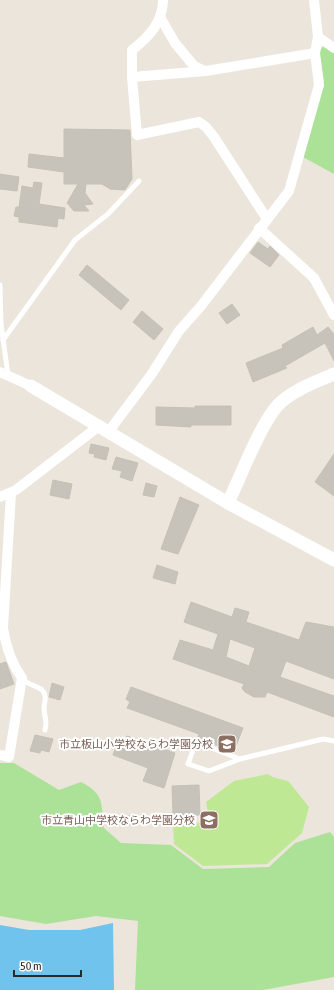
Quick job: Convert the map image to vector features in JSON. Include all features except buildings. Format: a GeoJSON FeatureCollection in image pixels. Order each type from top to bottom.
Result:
{"type":"FeatureCollection","features":[{"type":"Feature","properties":{"kind":"street"},"geometry":{"type":"LineString","coordinates":[[163,0],[160,17],[149,37],[132,50],[132,77],[137,135],[199,122],[214,137],[267,218]]}},
{"type":"Feature","properties":{"kind":"street"},"geometry":{"type":"LineString","coordinates":[[0,497],[11,493],[104,428],[152,375],[179,331],[222,279],[259,228],[289,191],[318,85],[315,53],[318,37],[314,0]]}},
{"type":"Feature","properties":{"kind":"street"},"geometry":{"type":"LineString","coordinates":[[160,17],[175,43],[194,66],[206,71]]}},
{"type":"Feature","properties":{"kind":"street"},"geometry":{"type":"LineString","coordinates":[[318,37],[334,48]]}},
{"type":"Feature","properties":{"kind":"street"},"geometry":{"type":"LineString","coordinates":[[132,77],[206,71],[315,53]]}},
{"type":"Feature","properties":{"kind":"street"},"geometry":{"type":"LineString","coordinates":[[259,228],[314,278],[334,315]]}},
{"type":"Feature","properties":{"kind":"street"},"geometry":{"type":"LineString","coordinates":[[4,374],[31,386],[228,502],[334,560]]}},
{"type":"Feature","properties":{"kind":"street"},"geometry":{"type":"LineString","coordinates":[[228,502],[264,426],[279,404],[293,393],[334,374]]}},
{"type":"Feature","properties":{"kind":"street"},"geometry":{"type":"LineString","coordinates":[[0,755],[9,757],[22,678],[3,649],[11,493]]}},
{"type":"Feature","properties":{"kind":"lane"},"geometry":{"type":"LineString","coordinates":[[3,340],[75,240],[108,214],[139,181]]}},
{"type":"Feature","properties":{"kind":"lane"},"geometry":{"type":"LineString","coordinates":[[0,285],[4,374]]}},
{"type":"Feature","properties":{"kind":"lane"},"geometry":{"type":"LineString","coordinates":[[22,678],[27,684],[42,690],[44,693],[46,698],[44,708],[47,721],[45,730]]}},
{"type":"Feature","properties":{"kind":"lane"},"geometry":{"type":"LineString","coordinates":[[240,759],[196,742],[188,764],[209,771],[240,759],[323,739],[334,741]]}},
{"type":"Feature","properties":{"kind":"green space"},"geometry":{"type":"Polygon","coordinates":[[[324,46],[334,51],[334,174],[303,157],[324,81],[319,51],[324,46]]]}},
{"type":"Feature","properties":{"kind":"green space"},"geometry":{"type":"Polygon","coordinates":[[[0,763],[14,763],[59,790],[81,782],[89,786],[100,800],[104,828],[121,843],[171,845],[203,869],[269,867],[295,843],[330,832],[334,837],[334,977],[263,990],[135,990],[138,921],[96,916],[46,924],[0,916],[0,763]]]}},
{"type":"Feature","properties":{"kind":"green space"},"geometry":{"type":"Polygon","coordinates":[[[268,774],[289,782],[309,807],[302,833],[267,864],[203,866],[174,844],[173,824],[198,823],[208,813],[206,802],[234,781],[268,774]]]}},
{"type":"Feature","properties":{"kind":"water"},"geometry":{"type":"Polygon","coordinates":[[[113,923],[114,990],[0,990],[0,925],[29,930],[80,930],[113,923]]]}},
{"type":"Feature","properties":{"kind":"place","name":"市立板山小学校ならわ学園分校"},"geometry":{"type":"Point","coordinates":[227,744]}},
{"type":"Feature","properties":{"kind":"place","name":"市立青山中学校ならわ学園分校"},"geometry":{"type":"Point","coordinates":[209,820]}}]}
